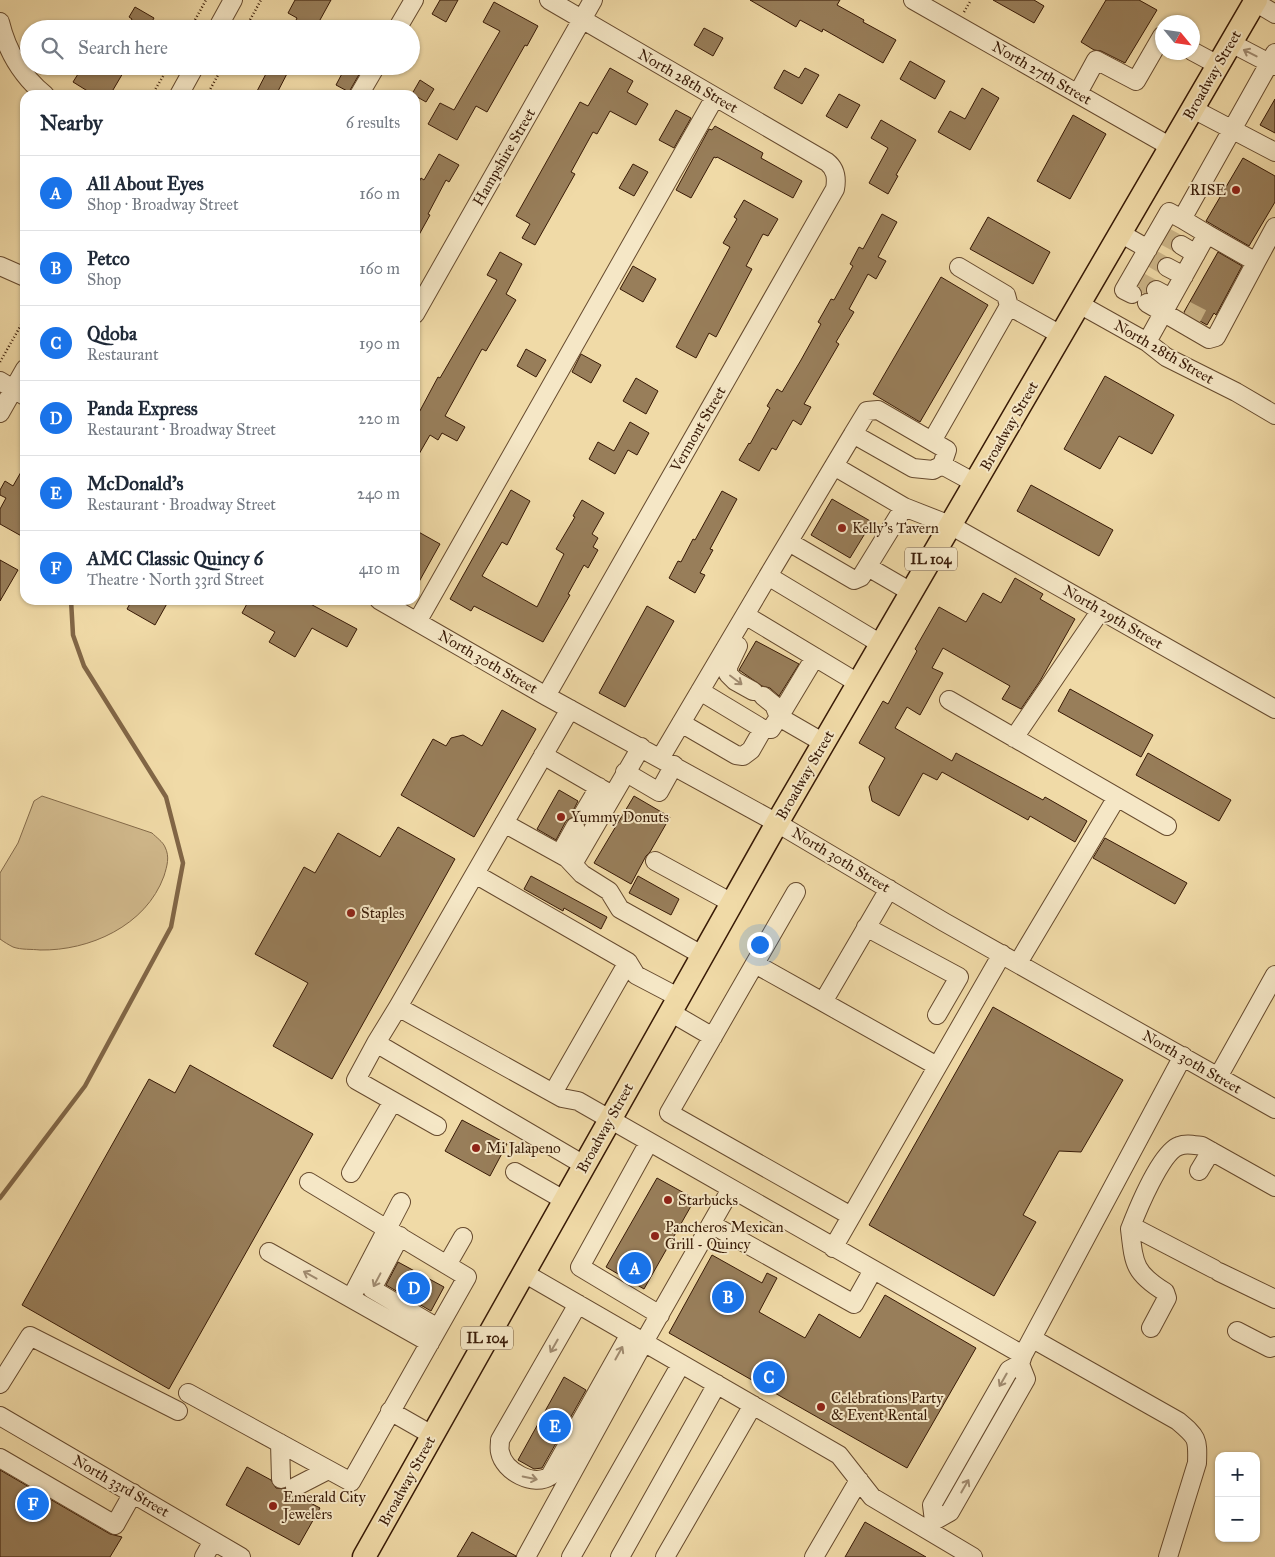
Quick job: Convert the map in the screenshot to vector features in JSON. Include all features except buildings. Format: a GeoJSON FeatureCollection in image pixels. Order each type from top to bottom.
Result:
{"type":"FeatureCollection","features":[{"type":"Feature","properties":{"kind":"main road","name":"Broadway Street"},"geometry":{"type":"LineString","coordinates":[[364,1557],[777,822],[1255,1]]}},
{"type":"Feature","properties":{"kind":"street"},"geometry":{"type":"LineString","coordinates":[[222,20],[233,0]]}},
{"type":"Feature","properties":{"kind":"street"},"geometry":{"type":"LineString","coordinates":[[402,20],[414,0]]}},
{"type":"Feature","properties":{"kind":"street","name":"North 28th Street"},"geometry":{"type":"LineString","coordinates":[[549,0],[827,162]]}},
{"type":"Feature","properties":{"kind":"street","name":"Hampshire Street"},"geometry":{"type":"LineString","coordinates":[[420,305],[593,0]]}},
{"type":"Feature","properties":{"kind":"street","name":"North 27th Street"},"geometry":{"type":"LineString","coordinates":[[913,0],[942,7],[1078,93],[1170,147]]}},
{"type":"Feature","properties":{"kind":"street"},"geometry":{"type":"LineString","coordinates":[[1255,1],[1275,14]]}},
{"type":"Feature","properties":{"kind":"street"},"geometry":{"type":"LineString","coordinates":[[0,22],[4,40],[20,68]]}},
{"type":"Feature","properties":{"kind":"street"},"geometry":{"type":"LineString","coordinates":[[1182,219],[1273,61],[1230,43]]}},
{"type":"Feature","properties":{"kind":"street"},"geometry":{"type":"LineString","coordinates":[[1078,93],[1096,60],[1136,80],[1155,48]]}},
{"type":"Feature","properties":{"kind":"street"},"geometry":{"type":"LineString","coordinates":[[1200,55],[1218,65]]}},
{"type":"Feature","properties":{"kind":"street"},"geometry":{"type":"LineString","coordinates":[[25,75],[40,90]]}},
{"type":"Feature","properties":{"kind":"street"},"geometry":{"type":"LineString","coordinates":[[182,90],[190,75]]}},
{"type":"Feature","properties":{"kind":"street"},"geometry":{"type":"LineString","coordinates":[[362,90],[371,75]]}},
{"type":"Feature","properties":{"kind":"street"},"geometry":{"type":"LineString","coordinates":[[417,622],[715,97]]}},
{"type":"Feature","properties":{"kind":"street"},"geometry":{"type":"LineString","coordinates":[[1193,109],[1275,152]]}},
{"type":"Feature","properties":{"kind":"street","name":"Vermont Street"},"geometry":{"type":"LineString","coordinates":[[546,696],[835,189],[835,172],[827,162]]}},
{"type":"Feature","properties":{"kind":"street"},"geometry":{"type":"LineString","coordinates":[[1186,310],[1168,304],[1141,289],[1169,212],[1256,262]]}},
{"type":"Feature","properties":{"kind":"street"},"geometry":{"type":"LineString","coordinates":[[1168,304],[1209,339],[1216,337],[1215,325],[1256,262],[1275,227]]}},
{"type":"Feature","properties":{"kind":"street"},"geometry":{"type":"LineString","coordinates":[[1120,233],[1153,257],[1184,276]]}},
{"type":"Feature","properties":{"kind":"street"},"geometry":{"type":"LineString","coordinates":[[1147,342],[1207,234]]}},
{"type":"Feature","properties":{"kind":"street"},"geometry":{"type":"LineString","coordinates":[[1181,245],[1196,254]]}},
{"type":"Feature","properties":{"kind":"street"},"geometry":{"type":"LineString","coordinates":[[0,266],[20,275]]}},
{"type":"Feature","properties":{"kind":"street"},"geometry":{"type":"LineString","coordinates":[[932,440],[1009,306],[1006,295],[959,267]]}},
{"type":"Feature","properties":{"kind":"street","name":"North 28th Street"},"geometry":{"type":"LineString","coordinates":[[1079,304],[1147,342],[1166,357],[1236,392],[1275,415]]}},
{"type":"Feature","properties":{"kind":"street"},"geometry":{"type":"LineString","coordinates":[[1009,306],[1061,335]]}},
{"type":"Feature","properties":{"kind":"street"},"geometry":{"type":"LineString","coordinates":[[0,413],[20,377]]}},
{"type":"Feature","properties":{"kind":"street"},"geometry":{"type":"LineString","coordinates":[[626,772],[659,792],[667,761],[681,723],[867,411],[878,410],[947,450],[942,465],[933,470],[913,468],[854,434]]}},
{"type":"Feature","properties":{"kind":"street"},"geometry":{"type":"LineString","coordinates":[[942,465],[975,483]]}},
{"type":"Feature","properties":{"kind":"street","name":"North 29th Street"},"geometry":{"type":"LineString","coordinates":[[834,466],[904,507],[950,525],[1275,709]]}},
{"type":"Feature","properties":{"kind":"street"},"geometry":{"type":"LineString","coordinates":[[789,542],[854,580],[861,577],[868,567],[904,507]]}},
{"type":"Feature","properties":{"kind":"street"},"geometry":{"type":"LineString","coordinates":[[868,567],[912,592]]}},
{"type":"Feature","properties":{"kind":"street"},"geometry":{"type":"LineString","coordinates":[[768,576],[882,644]]}},
{"type":"Feature","properties":{"kind":"street","name":"North 30th Street"},"geometry":{"type":"LineString","coordinates":[[388,605],[546,696],[777,822],[1002,954],[1275,1108]]}},
{"type":"Feature","properties":{"kind":"street"},"geometry":{"type":"LineString","coordinates":[[1014,738],[1100,610]]}},
{"type":"Feature","properties":{"kind":"street"},"geometry":{"type":"LineString","coordinates":[[740,623],[815,657],[858,683]]}},
{"type":"Feature","properties":{"kind":"street"},"geometry":{"type":"LineString","coordinates":[[740,623],[738,648],[728,667],[728,674],[735,681],[774,705],[780,717],[824,743]]}},
{"type":"Feature","properties":{"kind":"street"},"geometry":{"type":"LineString","coordinates":[[700,691],[763,729],[771,729],[815,657]]}},
{"type":"Feature","properties":{"kind":"street"},"geometry":{"type":"LineString","coordinates":[[949,700],[1167,826]]}},
{"type":"Feature","properties":{"kind":"street"},"geometry":{"type":"LineString","coordinates":[[438,1126],[356,1080],[570,709]]}},
{"type":"Feature","properties":{"kind":"street"},"geometry":{"type":"LineString","coordinates":[[681,723],[736,755],[744,756],[751,750],[763,729]]}},
{"type":"Feature","properties":{"kind":"street"},"geometry":{"type":"LineString","coordinates":[[566,859],[579,821],[626,772],[640,747]]}},
{"type":"Feature","properties":{"kind":"street"},"geometry":{"type":"LineString","coordinates":[[543,755],[606,791]]}},
{"type":"Feature","properties":{"kind":"street"},"geometry":{"type":"LineString","coordinates":[[566,859],[606,791]]}},
{"type":"Feature","properties":{"kind":"street"},"geometry":{"type":"LineString","coordinates":[[1018,963],[1117,796]]}},
{"type":"Feature","properties":{"kind":"street"},"geometry":{"type":"LineString","coordinates":[[504,823],[566,859],[582,874],[609,891],[620,909],[702,955]]}},
{"type":"Feature","properties":{"kind":"street"},"geometry":{"type":"LineString","coordinates":[[655,861],[732,903]]}},
{"type":"Feature","properties":{"kind":"street"},"geometry":{"type":"LineString","coordinates":[[474,874],[628,962],[636,976],[712,1037]]}},
{"type":"Feature","properties":{"kind":"street"},"geometry":{"type":"LineString","coordinates":[[823,1002],[889,889]]}},
{"type":"Feature","properties":{"kind":"street"},"geometry":{"type":"LineString","coordinates":[[796,892],[669,1113],[851,1216]]}},
{"type":"Feature","properties":{"kind":"street"},"geometry":{"type":"LineString","coordinates":[[866,927],[959,977],[938,1015]]}},
{"type":"Feature","properties":{"kind":"street"},"geometry":{"type":"LineString","coordinates":[[833,1248],[1002,954]]}},
{"type":"Feature","properties":{"kind":"street"},"geometry":{"type":"LineString","coordinates":[[553,1093],[628,962]]}},
{"type":"Feature","properties":{"kind":"street"},"geometry":{"type":"LineString","coordinates":[[754,964],[937,1066]]}},
{"type":"Feature","properties":{"kind":"street"},"geometry":{"type":"LineString","coordinates":[[1218,1077],[1275,976]]}},
{"type":"Feature","properties":{"kind":"street"},"geometry":{"type":"LineString","coordinates":[[398,1007],[562,1098],[578,1101],[873,1270],[1022,1360]]}},
{"type":"Feature","properties":{"kind":"street"},"geometry":{"type":"LineString","coordinates":[[376,1043],[584,1164]]}},
{"type":"Feature","properties":{"kind":"street"},"geometry":{"type":"LineString","coordinates":[[932,1526],[950,1512],[1026,1379],[1022,1360],[1183,1056]]}},
{"type":"Feature","properties":{"kind":"street"},"geometry":{"type":"LineString","coordinates":[[351,1173],[393,1101]]}},
{"type":"Feature","properties":{"kind":"street"},"geometry":{"type":"LineString","coordinates":[[649,1142],[580,1266],[660,1315]]}},
{"type":"Feature","properties":{"kind":"street"},"geometry":{"type":"LineString","coordinates":[[1151,1328],[1167,1298],[1165,1292],[1149,1282],[1137,1270],[1130,1229],[1139,1205],[1150,1184],[1175,1148],[1189,1144],[1202,1146],[1275,1187]]}},
{"type":"Feature","properties":{"kind":"street"},"geometry":{"type":"LineString","coordinates":[[1199,1171],[1211,1151]]}},
{"type":"Feature","properties":{"kind":"street"},"geometry":{"type":"LineString","coordinates":[[515,1172],[564,1200]]}},
{"type":"Feature","properties":{"kind":"street"},"geometry":{"type":"LineString","coordinates":[[188,1393],[351,1482],[467,1277],[309,1182]]}},
{"type":"Feature","properties":{"kind":"street"},"geometry":{"type":"LineString","coordinates":[[578,1304],[500,1440],[500,1453],[507,1465],[516,1474],[529,1479],[544,1480],[550,1476],[637,1338],[660,1315],[731,1190]]}},
{"type":"Feature","properties":{"kind":"street"},"geometry":{"type":"LineString","coordinates":[[401,1202],[393,1233],[372,1290],[434,1335]]}},
{"type":"Feature","properties":{"kind":"street"},"geometry":{"type":"LineString","coordinates":[[711,1224],[854,1304],[873,1270]]}},
{"type":"Feature","properties":{"kind":"street"},"geometry":{"type":"LineString","coordinates":[[1130,1229],[1139,1230],[1275,1299]]}},
{"type":"Feature","properties":{"kind":"street"},"geometry":{"type":"LineString","coordinates":[[351,1298],[393,1233]]}},
{"type":"Feature","properties":{"kind":"street"},"geometry":{"type":"LineString","coordinates":[[447,1265],[462,1238]]}},
{"type":"Feature","properties":{"kind":"street"},"geometry":{"type":"LineString","coordinates":[[269,1252],[351,1298],[434,1335]]}},
{"type":"Feature","properties":{"kind":"street"},"geometry":{"type":"LineString","coordinates":[[524,1273],[840,1455],[872,1498],[932,1526],[973,1557]]}},
{"type":"Feature","properties":{"kind":"street"},"geometry":{"type":"LineString","coordinates":[[1237,1331],[1270,1348],[1275,1346]]}},
{"type":"Feature","properties":{"kind":"street"},"geometry":{"type":"LineString","coordinates":[[0,1384],[30,1336],[178,1411]]}},
{"type":"Feature","properties":{"kind":"street"},"geometry":{"type":"LineString","coordinates":[[526,1557],[637,1338]]}},
{"type":"Feature","properties":{"kind":"street"},"geometry":{"type":"LineString","coordinates":[[1033,1339],[1178,1421],[1194,1434],[1198,1448],[1197,1464],[1168,1557]]}},
{"type":"Feature","properties":{"kind":"street"},"geometry":{"type":"LineString","coordinates":[[570,1557],[681,1364]]}},
{"type":"Feature","properties":{"kind":"street"},"geometry":{"type":"LineString","coordinates":[[620,1557],[717,1384]]}},
{"type":"Feature","properties":{"kind":"street"},"geometry":{"type":"LineString","coordinates":[[665,1557],[753,1405]]}},
{"type":"Feature","properties":{"kind":"street"},"geometry":{"type":"LineString","coordinates":[[390,1411],[432,1436]]}},
{"type":"Feature","properties":{"kind":"street","name":"North 33rd Street"},"geometry":{"type":"LineString","coordinates":[[0,1416],[241,1557]]}},
{"type":"Feature","properties":{"kind":"street"},"geometry":{"type":"LineString","coordinates":[[280,1443],[288,1483],[328,1470]]}},
{"type":"Feature","properties":{"kind":"street"},"geometry":{"type":"LineString","coordinates":[[0,1458],[115,1525],[133,1493]]}},
{"type":"Feature","properties":{"kind":"street"},"geometry":{"type":"LineString","coordinates":[[814,1557],[859,1480]]}},
{"type":"Feature","properties":{"kind":"street"},"geometry":{"type":"LineString","coordinates":[[204,1557],[213,1541]]}},
{"type":"Feature","properties":{"kind":"path"},"geometry":{"type":"LineString","coordinates":[[195,20],[206,0]]}},
{"type":"Feature","properties":{"kind":"path"},"geometry":{"type":"LineString","coordinates":[[250,20],[261,0]]}},
{"type":"Feature","properties":{"kind":"path"},"geometry":{"type":"LineString","coordinates":[[155,90],[163,75]]}},
{"type":"Feature","properties":{"kind":"path"},"geometry":{"type":"LineString","coordinates":[[210,90],[218,75]]}},
{"type":"Feature","properties":{"kind":"path"},"geometry":{"type":"LineString","coordinates":[[0,362],[20,327]]}},
{"type":"Feature","properties":{"kind":"shaded area"},"geometry":{"type":"Polygon","coordinates":[[[42,796],[152,833],[164,845],[168,861],[156,894],[130,922],[114,932],[78,946],[40,950],[19,949],[0,939],[0,873],[18,843],[34,801],[42,796]]]}},
{"type":"Feature","properties":{"kind":"waterway"},"geometry":{"type":"LineString","coordinates":[[0,1198],[85,1086],[171,927],[183,863],[166,797],[84,666],[73,635],[71,605]]}},
{"type":"Feature","properties":{"kind":"tunnel"},"geometry":{"type":"LineString","coordinates":[[1164,236],[1181,245]]}},
{"type":"Feature","properties":{"kind":"tunnel"},"geometry":{"type":"LineString","coordinates":[[1153,259],[1167,267]]}},
{"type":"Feature","properties":{"kind":"tunnel"},"geometry":{"type":"LineString","coordinates":[[1139,281],[1156,290]]}},
{"type":"Feature","properties":{"kind":"tunnel"},"geometry":{"type":"LineString","coordinates":[[1186,310],[1209,322]]}},
{"type":"Feature","properties":{"kind":"place","name":"RISE"},"geometry":{"type":"Point","coordinates":[1236,190]}},
{"type":"Feature","properties":{"kind":"place","name":"Kelly's Tavern"},"geometry":{"type":"Point","coordinates":[842,528]}},
{"type":"Feature","properties":{"kind":"place","name":"Yummy Donuts"},"geometry":{"type":"Point","coordinates":[561,817]}},
{"type":"Feature","properties":{"kind":"place","name":"Staples"},"geometry":{"type":"Point","coordinates":[351,913]}},
{"type":"Feature","properties":{"kind":"place","name":"Mi Jalapeno"},"geometry":{"type":"Point","coordinates":[476,1148]}},
{"type":"Feature","properties":{"kind":"place","name":"Starbucks"},"geometry":{"type":"Point","coordinates":[668,1200]}},
{"type":"Feature","properties":{"kind":"place","name":"Pancheros Mexican Grill - Quincy"},"geometry":{"type":"Point","coordinates":[655,1236]}},
{"type":"Feature","properties":{"kind":"place","name":"All About Eyes"},"geometry":{"type":"Point","coordinates":[635,1268]}},
{"type":"Feature","properties":{"kind":"place","name":"Panda Express"},"geometry":{"type":"Point","coordinates":[414,1288]}},
{"type":"Feature","properties":{"kind":"place","name":"Petco"},"geometry":{"type":"Point","coordinates":[728,1297]}},
{"type":"Feature","properties":{"kind":"place","name":"Qdoba"},"geometry":{"type":"Point","coordinates":[769,1377]}},
{"type":"Feature","properties":{"kind":"place","name":"Celebrations Party & Event Rental"},"geometry":{"type":"Point","coordinates":[821,1407]}},
{"type":"Feature","properties":{"kind":"place","name":"McDonald's"},"geometry":{"type":"Point","coordinates":[555,1426]}},
{"type":"Feature","properties":{"kind":"place","name":"AMC Classic Quincy 6"},"geometry":{"type":"Point","coordinates":[33,1504]}},
{"type":"Feature","properties":{"kind":"place","name":"Emerald City Jewelers"},"geometry":{"type":"Point","coordinates":[273,1506]}}]}
